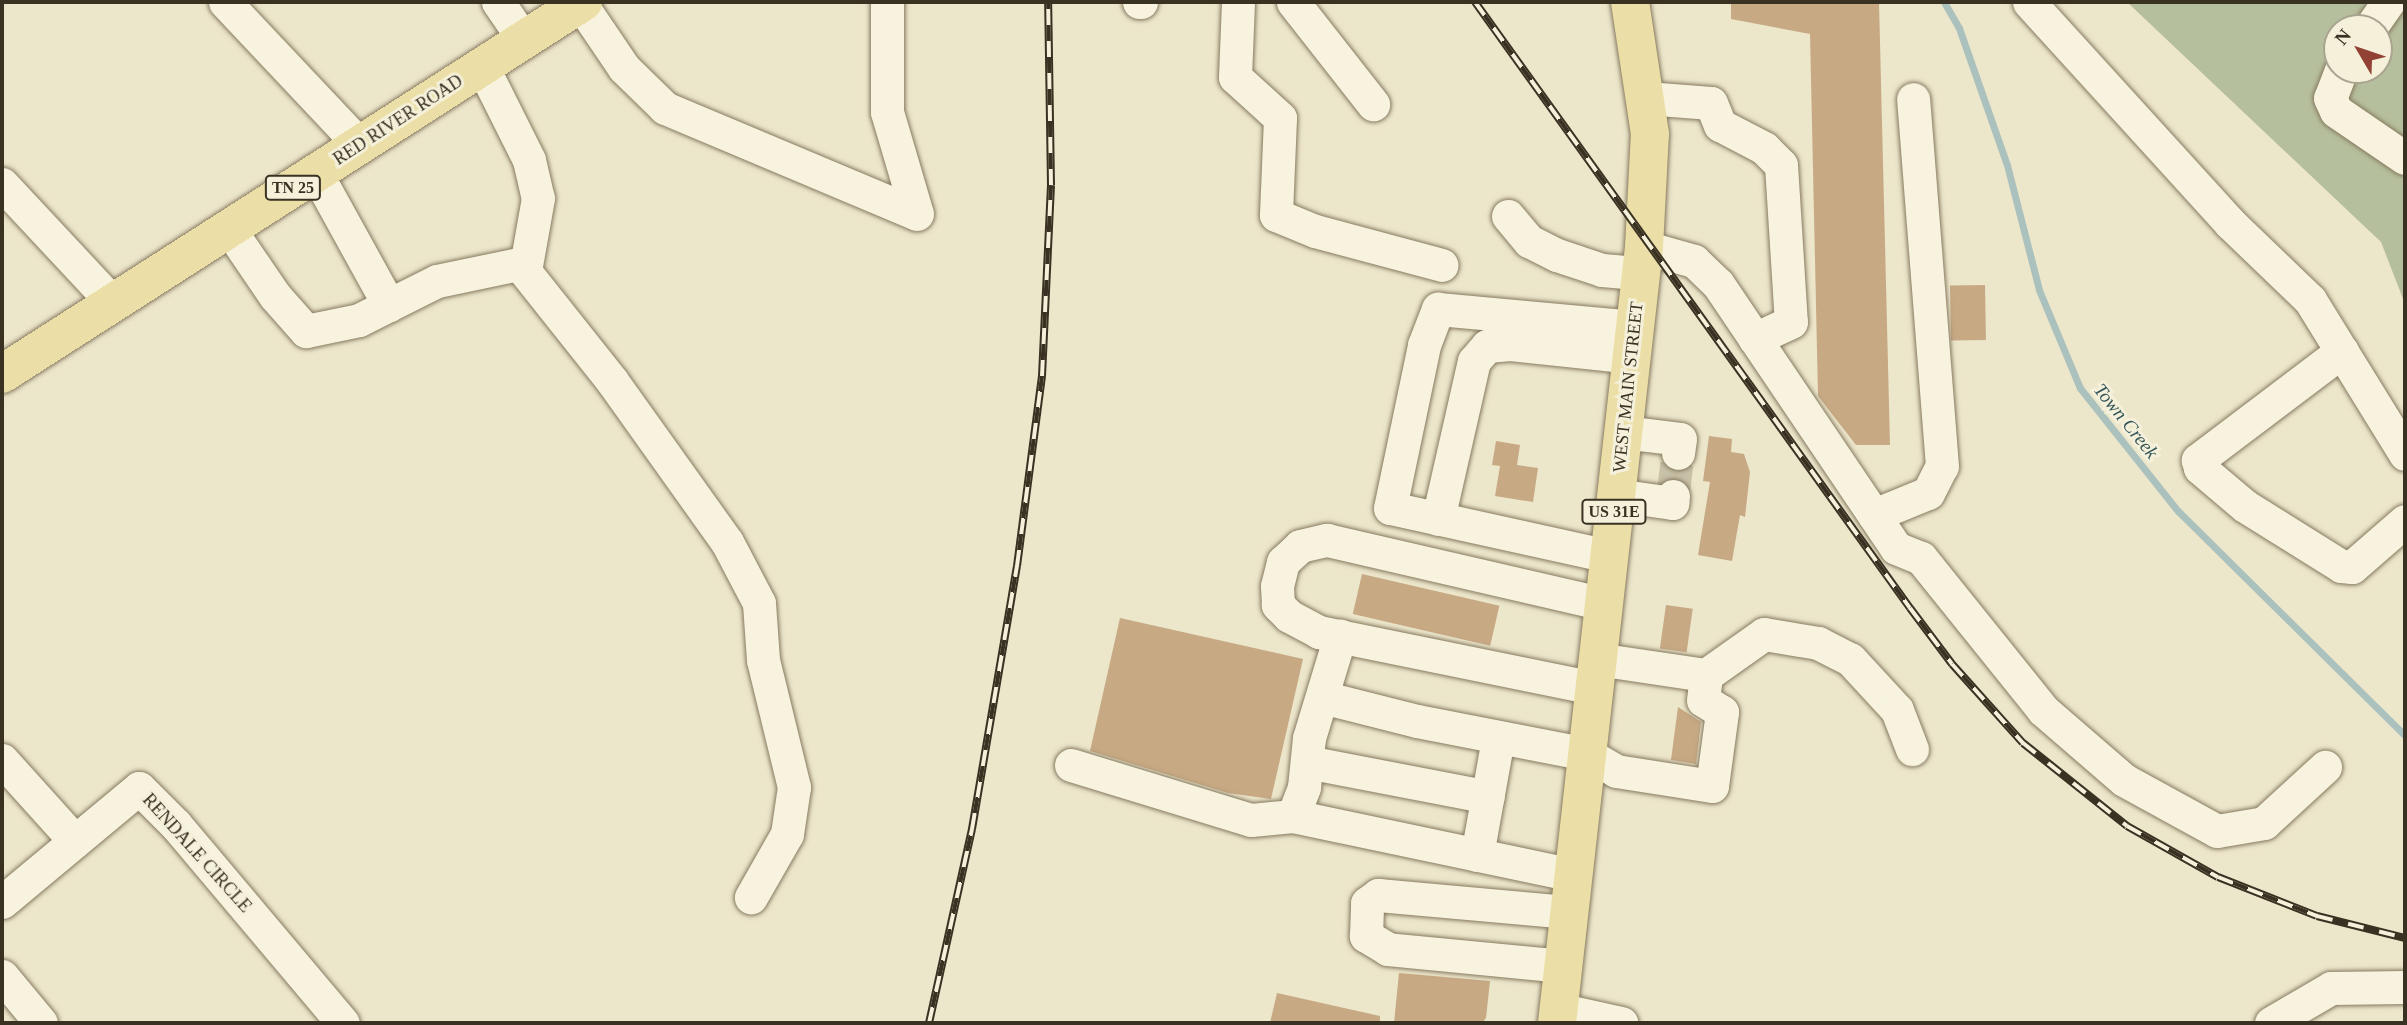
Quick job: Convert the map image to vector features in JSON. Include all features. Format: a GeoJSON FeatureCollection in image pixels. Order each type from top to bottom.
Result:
{"type":"FeatureCollection","features":[{"type":"Feature","properties":{"kind":"main road","name":"WEST MAIN STREET"},"geometry":{"type":"LineString","coordinates":[[1558,1016],[1642,260],[1650,134],[1630,2]]}},
{"type":"Feature","properties":{"kind":"main road","name":"RED RIVER ROAD"},"geometry":{"type":"LineString","coordinates":[[2,374],[581,3]]}},
{"type":"Feature","properties":{"kind":"street"},"geometry":{"type":"LineString","coordinates":[[225,2],[359,144]]}},
{"type":"Feature","properties":{"kind":"street"},"geometry":{"type":"LineString","coordinates":[[498,2],[524,40]]}},
{"type":"Feature","properties":{"kind":"street"},"geometry":{"type":"LineString","coordinates":[[581,3],[624,68],[665,108],[917,214],[887,112],[887,2]]}},
{"type":"Feature","properties":{"kind":"street"},"geometry":{"type":"LineString","coordinates":[[1238,2],[1235,78],[1280,118],[1276,215],[1315,231],[1442,265]]}},
{"type":"Feature","properties":{"kind":"street"},"geometry":{"type":"LineString","coordinates":[[1293,2],[1373,104]]}},
{"type":"Feature","properties":{"kind":"street"},"geometry":{"type":"LineString","coordinates":[[2029,2],[2230,223],[2310,300],[2405,454]]}},
{"type":"Feature","properties":{"kind":"street"},"geometry":{"type":"LineString","coordinates":[[482,66],[529,160],[538,198],[525,271]]}},
{"type":"Feature","properties":{"kind":"street"},"geometry":{"type":"LineString","coordinates":[[2336,84],[2330,98],[2336,111],[2405,158]]}},
{"type":"Feature","properties":{"kind":"street"},"geometry":{"type":"LineString","coordinates":[[1646,98],[1711,103],[1720,125],[1764,148],[1781,164],[1791,322],[1755,339]]}},
{"type":"Feature","properties":{"kind":"street"},"geometry":{"type":"LineString","coordinates":[[1874,515],[1928,493],[1942,466],[1913,99]]}},
{"type":"Feature","properties":{"kind":"street"},"geometry":{"type":"LineString","coordinates":[[316,173],[389,305]]}},
{"type":"Feature","properties":{"kind":"street"},"geometry":{"type":"LineString","coordinates":[[2,184],[112,302]]}},
{"type":"Feature","properties":{"kind":"street"},"geometry":{"type":"LineString","coordinates":[[1508,216],[1529,241],[1556,255],[1602,270],[1642,260],[1694,261],[1718,285],[1896,548],[1921,558],[2043,710],[2136,786],[2217,831],[2264,823],[2325,767]]}},
{"type":"Feature","properties":{"kind":"street"},"geometry":{"type":"LineString","coordinates":[[230,230],[275,296],[306,331],[359,320],[437,281],[519,264],[612,381],[727,542],[759,603],[763,660],[794,787],[787,834],[751,897]]}},
{"type":"Feature","properties":{"kind":"street"},"geometry":{"type":"LineString","coordinates":[[1609,556],[1390,508],[1424,345],[1438,309],[1633,342]]}},
{"type":"Feature","properties":{"kind":"street"},"geometry":{"type":"LineString","coordinates":[[1438,519],[1471,372],[1488,346],[1633,342]]}},
{"type":"Feature","properties":{"kind":"street"},"geometry":{"type":"LineString","coordinates":[[2342,351],[2198,460],[2200,468],[2245,506],[2342,566],[2352,567],[2405,522]]}},
{"type":"Feature","properties":{"kind":"street"},"geometry":{"type":"LineString","coordinates":[[1623,432],[1679,439],[1678,453]]}},
{"type":"Feature","properties":{"kind":"street"},"geometry":{"type":"LineString","coordinates":[[1616,495],[1672,503],[1673,496]]}},
{"type":"Feature","properties":{"kind":"street"},"geometry":{"type":"LineString","coordinates":[[1604,604],[1326,540],[1300,546],[1283,562],[1278,604],[1289,616],[1319,632],[1596,674],[1706,675],[1764,634],[1818,643],[1850,659],[1897,710],[1912,749]]}},
{"type":"Feature","properties":{"kind":"street"},"geometry":{"type":"LineString","coordinates":[[1293,816],[1340,636]]}},
{"type":"Feature","properties":{"kind":"street"},"geometry":{"type":"LineString","coordinates":[[1322,697],[1498,738],[1587,754],[1616,772],[1712,786],[1722,712],[1703,700],[1706,675]]}},
{"type":"Feature","properties":{"kind":"street"},"geometry":{"type":"LineString","coordinates":[[1477,855],[1498,738]]}},
{"type":"Feature","properties":{"kind":"street"},"geometry":{"type":"LineString","coordinates":[[2,760],[75,841]]}},
{"type":"Feature","properties":{"kind":"street"},"geometry":{"type":"LineString","coordinates":[[1307,762],[1488,797]]}},
{"type":"Feature","properties":{"kind":"street"},"geometry":{"type":"LineString","coordinates":[[1071,765],[1251,820],[1293,816],[1477,855],[1571,893]]}},
{"type":"Feature","properties":{"kind":"street","name":"RENDALE CIRCLE"},"geometry":{"type":"LineString","coordinates":[[2,902],[139,788],[185,835],[343,1023]]}},
{"type":"Feature","properties":{"kind":"street"},"geometry":{"type":"LineString","coordinates":[[1563,966],[1388,949],[1366,936],[1367,904],[1378,895],[1571,893]]}},
{"type":"Feature","properties":{"kind":"street"},"geometry":{"type":"LineString","coordinates":[[2,976],[41,1023]]}},
{"type":"Feature","properties":{"kind":"street"},"geometry":{"type":"LineString","coordinates":[[2271,1023],[2330,988],[2405,987]]}},
{"type":"Feature","properties":{"kind":"street"},"geometry":{"type":"LineString","coordinates":[[1558,1016],[1621,1023]]}},
{"type":"Feature","properties":{"kind":"green space"},"geometry":{"type":"Polygon","coordinates":[[[2127,2],[2405,2],[2405,304],[2381,242],[2127,2]]]}},
{"type":"Feature","properties":{"kind":"building"},"geometry":{"type":"Polygon","coordinates":[[[1731,2],[1879,2],[1890,445],[1856,445],[1818,396],[1810,34],[1731,19],[1731,2]]]}},
{"type":"Feature","properties":{"kind":"building"},"geometry":{"type":"Polygon","coordinates":[[[1985,285],[1986,340],[1951,341],[1950,286],[1985,285]]]}},
{"type":"Feature","properties":{"kind":"building"},"geometry":{"type":"Polygon","coordinates":[[[1709,436],[1732,439],[1731,452],[1744,454],[1750,472],[1745,517],[1740,515],[1732,561],[1698,555],[1710,482],[1703,481],[1709,436]]]}},
{"type":"Feature","properties":{"kind":"building"},"geometry":{"type":"Polygon","coordinates":[[[1496,441],[1520,445],[1517,465],[1538,468],[1533,502],[1495,496],[1500,466],[1492,465],[1496,441]]]}},
{"type":"Feature","properties":{"kind":"building"},"geometry":{"type":"Polygon","coordinates":[[[1362,574],[1499,606],[1490,646],[1353,614],[1362,574]]]}},
{"type":"Feature","properties":{"kind":"building"},"geometry":{"type":"Polygon","coordinates":[[[1666,605],[1693,609],[1687,652],[1660,649],[1666,605]]]}},
{"type":"Feature","properties":{"kind":"building"},"geometry":{"type":"Polygon","coordinates":[[[1120,618],[1303,659],[1271,799],[1228,793],[1090,751],[1120,618]]]}},
{"type":"Feature","properties":{"kind":"building"},"geometry":{"type":"Polygon","coordinates":[[[1678,707],[1701,722],[1696,764],[1671,760],[1678,707]]]}},
{"type":"Feature","properties":{"kind":"building"},"geometry":{"type":"Polygon","coordinates":[[[1399,973],[1490,981],[1486,1018],[1482,1023],[1394,1023],[1399,973]]]}},
{"type":"Feature","properties":{"kind":"building"},"geometry":{"type":"Polygon","coordinates":[[[1277,993],[1380,1016],[1380,1023],[1270,1023],[1277,993]]]}},
{"type":"Feature","properties":{"kind":"waterway","name":"Town Creek"},"geometry":{"type":"LineString","coordinates":[[1944,2],[1959,28],[2007,165],[2039,290],[2080,388],[2178,511],[2405,736]]}},
{"type":"Feature","properties":{"kind":"tunnel"},"geometry":{"type":"LineString","coordinates":[[1673,496],[1678,453]]}},
{"type":"Feature","properties":{"kind":"railway"},"geometry":{"type":"LineString","coordinates":[[929,1023],[972,829],[1017,566],[1042,376],[1051,185],[1048,2]]}},
{"type":"Feature","properties":{"kind":"railway"},"geometry":{"type":"LineString","coordinates":[[1475,2],[1910,608],[1952,664],[2023,743],[2127,826],[2218,877],[2317,916],[2405,938]]}}]}
